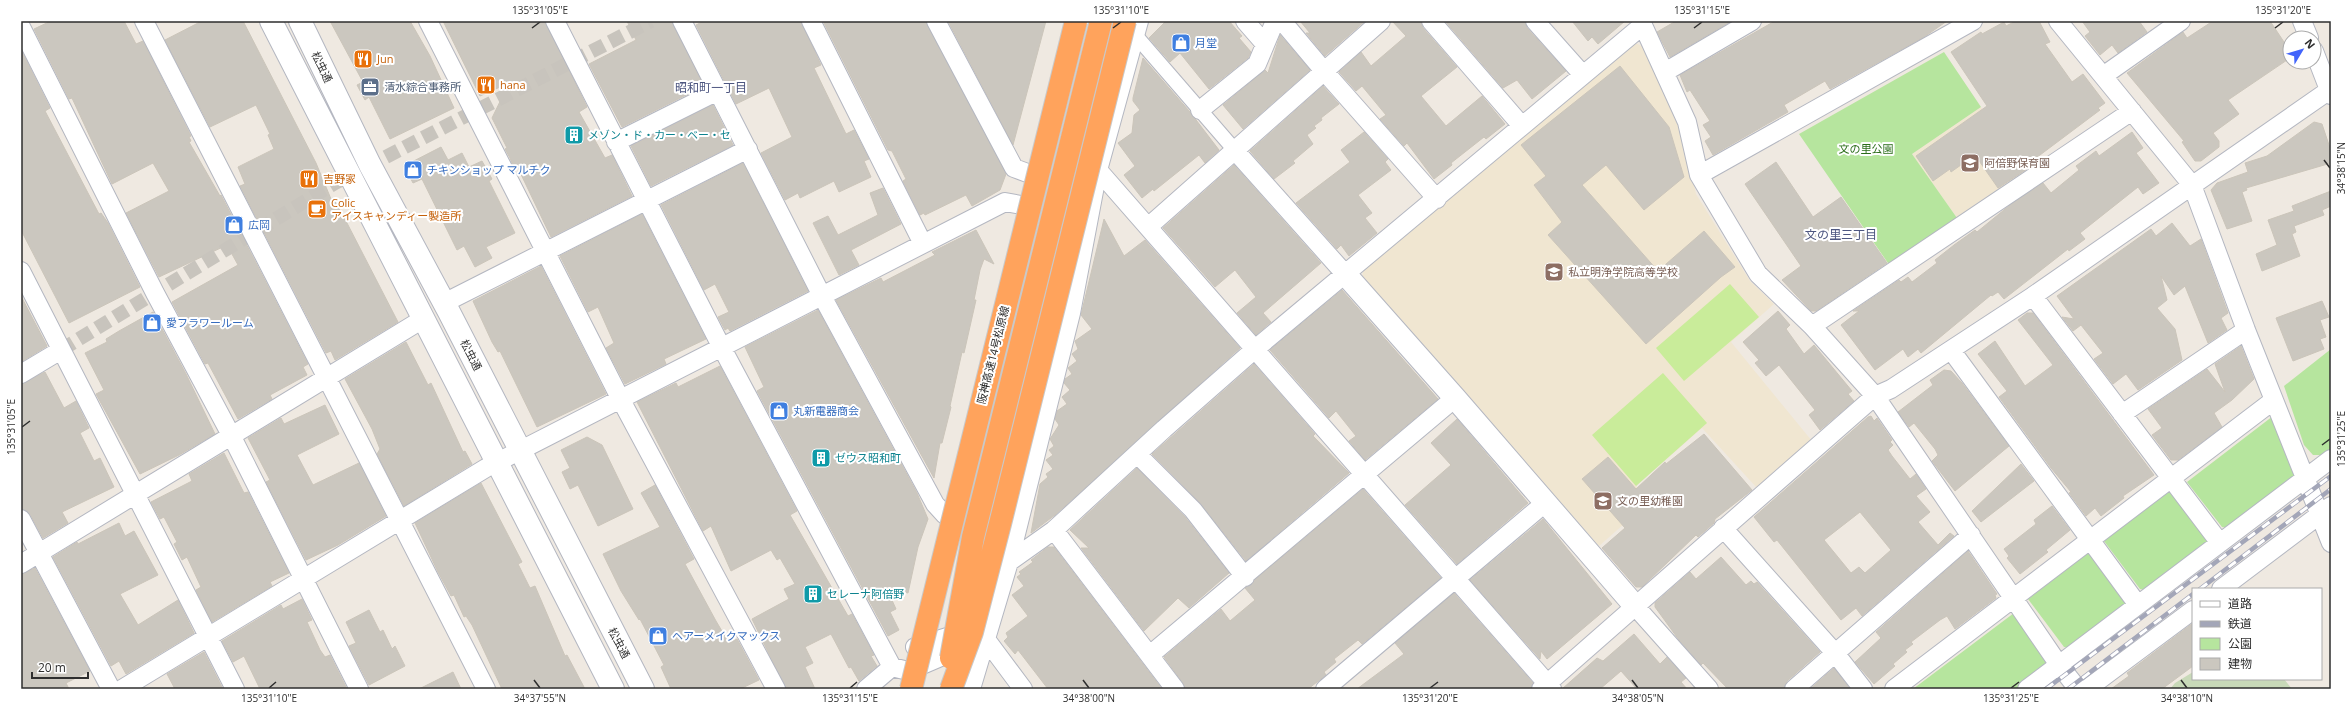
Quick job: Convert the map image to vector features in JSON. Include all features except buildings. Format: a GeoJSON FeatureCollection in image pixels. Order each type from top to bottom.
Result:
{"type":"FeatureCollection","features":[{"type":"Feature","properties":{"kind":"highway","name":"阪神高速14号松原線"},"geometry":{"type":"LineString","coordinates":[[904,676],[1076,21]]}},
{"type":"Feature","properties":{"kind":"highway"},"geometry":{"type":"LineString","coordinates":[[945,689],[974,537],[1101,21]]}},
{"type":"Feature","properties":{"kind":"highway"},"geometry":{"type":"LineString","coordinates":[[951,689],[972,632],[1133,26]]}},
{"type":"Feature","properties":{"kind":"street"},"geometry":{"type":"LineString","coordinates":[[144,21],[398,520],[486,689]]}},
{"type":"Feature","properties":{"kind":"street"},"geometry":{"type":"LineString","coordinates":[[272,21],[496,463],[613,689]]}},
{"type":"Feature","properties":{"kind":"street","name":"松虫通"},"geometry":{"type":"LineString","coordinates":[[300,21],[370,165],[444,303],[643,689]]}},
{"type":"Feature","properties":{"kind":"street"},"geometry":{"type":"LineString","coordinates":[[428,21],[621,400],[776,689]]}},
{"type":"Feature","properties":{"kind":"street"},"geometry":{"type":"LineString","coordinates":[[555,21],[722,348],[904,676]]}},
{"type":"Feature","properties":{"kind":"street"},"geometry":{"type":"LineString","coordinates":[[682,21],[822,296],[935,504],[945,515]]}},
{"type":"Feature","properties":{"kind":"street"},"geometry":{"type":"LineString","coordinates":[[811,21],[923,244]]}},
{"type":"Feature","properties":{"kind":"street"},"geometry":{"type":"LineString","coordinates":[[936,21],[1014,168],[1030,174]]}},
{"type":"Feature","properties":{"kind":"street"},"geometry":{"type":"LineString","coordinates":[[903,689],[904,676],[915,647],[945,515],[1067,21]]}},
{"type":"Feature","properties":{"kind":"street"},"geometry":{"type":"LineString","coordinates":[[1101,21],[1133,26],[1200,110],[1455,398],[1545,503],[1709,689]]}},
{"type":"Feature","properties":{"kind":"street"},"geometry":{"type":"LineString","coordinates":[[1245,21],[1265,44]]}},
{"type":"Feature","properties":{"kind":"street"},"geometry":{"type":"LineString","coordinates":[[1200,110],[1257,64],[1275,21]]}},
{"type":"Feature","properties":{"kind":"street"},"geometry":{"type":"LineString","coordinates":[[1282,21],[1437,199]]}},
{"type":"Feature","properties":{"kind":"street"},"geometry":{"type":"LineString","coordinates":[[1148,227],[1237,152],[1324,71],[1381,21]]}},
{"type":"Feature","properties":{"kind":"street"},"geometry":{"type":"LineString","coordinates":[[1431,21],[1522,126]]}},
{"type":"Feature","properties":{"kind":"street"},"geometry":{"type":"LineString","coordinates":[[1536,21],[1583,75]]}},
{"type":"Feature","properties":{"kind":"street"},"geometry":{"type":"LineString","coordinates":[[1665,72],[1752,21]]}},
{"type":"Feature","properties":{"kind":"street"},"geometry":{"type":"LineString","coordinates":[[1699,175],[1973,21]]}},
{"type":"Feature","properties":{"kind":"street"},"geometry":{"type":"LineString","coordinates":[[2058,21],[2192,185],[2246,330],[2305,479],[2325,511],[2331,543]]}},
{"type":"Feature","properties":{"kind":"street"},"geometry":{"type":"LineString","coordinates":[[2103,76],[2181,21]]}},
{"type":"Feature","properties":{"kind":"street"},"geometry":{"type":"LineString","coordinates":[[1009,562],[1054,530],[1136,454],[1254,350],[1437,199],[1642,23],[1687,122],[1699,175],[1758,274],[1812,326],[1875,396],[2059,664],[2078,689]]}},
{"type":"Feature","properties":{"kind":"street"},"geometry":{"type":"LineString","coordinates":[[971,689],[987,631],[1009,562],[1071,312],[1098,170],[1133,26]]}},
{"type":"Feature","properties":{"kind":"street"},"geometry":{"type":"LineString","coordinates":[[21,27],[155,293],[231,435],[359,689]]}},
{"type":"Feature","properties":{"kind":"street"},"geometry":{"type":"LineString","coordinates":[[1098,170],[1254,350],[1364,473],[1547,687],[1635,606],[1875,396],[1891,389],[1952,350],[2330,92],[2321,70]]}},
{"type":"Feature","properties":{"kind":"street"},"geometry":{"type":"LineString","coordinates":[[616,142],[718,90]]}},
{"type":"Feature","properties":{"kind":"street"},"geometry":{"type":"LineString","coordinates":[[1812,326],[2132,111]]}},
{"type":"Feature","properties":{"kind":"street"},"geometry":{"type":"LineString","coordinates":[[444,303],[748,149]]}},
{"type":"Feature","properties":{"kind":"street"},"geometry":{"type":"LineString","coordinates":[[122,689],[398,520],[519,450],[621,400],[1005,202],[1021,205]]}},
{"type":"Feature","properties":{"kind":"street"},"geometry":{"type":"LineString","coordinates":[[21,271],[235,689]]}},
{"type":"Feature","properties":{"kind":"street"},"geometry":{"type":"LineString","coordinates":[[2032,296],[2220,543]]}},
{"type":"Feature","properties":{"kind":"street"},"geometry":{"type":"LineString","coordinates":[[21,564],[326,377],[424,319]]}},
{"type":"Feature","properties":{"kind":"street"},"geometry":{"type":"LineString","coordinates":[[2122,414],[2246,330]]}},
{"type":"Feature","properties":{"kind":"street"},"geometry":{"type":"LineString","coordinates":[[21,374],[61,350]]}},
{"type":"Feature","properties":{"kind":"street"},"geometry":{"type":"LineString","coordinates":[[1952,350],[2138,605]]}},
{"type":"Feature","properties":{"kind":"street"},"geometry":{"type":"LineString","coordinates":[[1150,655],[1245,577],[1364,473],[1455,398]]}},
{"type":"Feature","properties":{"kind":"street"},"geometry":{"type":"LineString","coordinates":[[1894,689],[2274,400]]}},
{"type":"Feature","properties":{"kind":"street"},"geometry":{"type":"LineString","coordinates":[[1136,454],[1193,510],[1245,577]]}},
{"type":"Feature","properties":{"kind":"street"},"geometry":{"type":"LineString","coordinates":[[2027,689],[2331,459]]}},
{"type":"Feature","properties":{"kind":"street"},"geometry":{"type":"LineString","coordinates":[[1325,689],[1545,503]]}},
{"type":"Feature","properties":{"kind":"street"},"geometry":{"type":"LineString","coordinates":[[2222,588],[2325,511]]}},
{"type":"Feature","properties":{"kind":"street"},"geometry":{"type":"LineString","coordinates":[[21,520],[110,689]]}},
{"type":"Feature","properties":{"kind":"street"},"geometry":{"type":"LineString","coordinates":[[1723,528],[1835,653],[1863,689]]}},
{"type":"Feature","properties":{"kind":"street"},"geometry":{"type":"LineString","coordinates":[[1054,530],[1175,689]]}},
{"type":"Feature","properties":{"kind":"street"},"geometry":{"type":"LineString","coordinates":[[1794,689],[1971,535]]}},
{"type":"Feature","properties":{"kind":"street"},"geometry":{"type":"LineString","coordinates":[[2087,689],[2192,611]]}},
{"type":"Feature","properties":{"kind":"street"},"geometry":{"type":"LineString","coordinates":[[866,689],[904,676],[987,631]]}},
{"type":"Feature","properties":{"kind":"street"},"geometry":{"type":"LineString","coordinates":[[915,647],[987,631]]}},
{"type":"Feature","properties":{"kind":"street"},"geometry":{"type":"LineString","coordinates":[[987,631],[1023,689]]}},
{"type":"Feature","properties":{"kind":"shaded area","name":"私立明浄学院高等学校"},"geometry":{"type":"Polygon","coordinates":[[[1633,42],[1646,48],[1677,110],[1696,194],[1750,281],[1774,304],[1731,342],[1812,441],[1757,488],[1702,428],[1636,486],[1649,502],[1599,546],[1362,279],[1364,266],[1633,42]]]}},
{"type":"Feature","properties":{"kind":"shaded area","name":"阿倍野保育園"},"geometry":{"type":"Polygon","coordinates":[[[1981,107],[2027,172],[1957,218],[1912,154],[1981,107]]]}},
{"type":"Feature","properties":{"kind":"green space","name":"文の里公園"},"geometry":{"type":"Polygon","coordinates":[[[1944,52],[1981,107],[1912,154],[1957,218],[1890,266],[1799,134],[1944,52]]]}},
{"type":"Feature","properties":{"kind":"green space"},"geometry":{"type":"Polygon","coordinates":[[[1730,284],[1759,317],[1684,381],[1656,348],[1730,284]]]}},
{"type":"Feature","properties":{"kind":"green space"},"geometry":{"type":"Polygon","coordinates":[[[2331,349],[2331,449],[2322,455],[2313,455],[2304,445],[2284,386],[2331,349]]]}},
{"type":"Feature","properties":{"kind":"green space"},"geometry":{"type":"Polygon","coordinates":[[[1663,373],[1707,423],[1636,486],[1592,435],[1663,373]]]}},
{"type":"Feature","properties":{"kind":"green space"},"geometry":{"type":"Polygon","coordinates":[[[2273,416],[2295,476],[2230,528],[2222,527],[2187,482],[2273,416]]]}},
{"type":"Feature","properties":{"kind":"green space"},"geometry":{"type":"Polygon","coordinates":[[[2171,490],[2209,537],[2206,547],[2150,591],[2140,589],[2104,541],[2171,490]]]}},
{"type":"Feature","properties":{"kind":"green space"},"geometry":{"type":"Polygon","coordinates":[[[2089,552],[2128,601],[2072,648],[2064,647],[2028,599],[2089,552]]]}},
{"type":"Feature","properties":{"kind":"green space"},"geometry":{"type":"Polygon","coordinates":[[[2014,613],[2049,662],[2020,689],[1913,689],[2014,613]]]}},
{"type":"Feature","properties":{"kind":"green space"},"geometry":{"type":"Polygon","coordinates":[[[2192,673],[2192,680],[2285,680],[2292,689],[2170,689],[2175,683],[2192,673]]]}},
{"type":"Feature","properties":{"kind":"tunnel"},"geometry":{"type":"LineString","coordinates":[[61,350],[335,183],[651,21]]}},
{"type":"Feature","properties":{"kind":"railway"},"geometry":{"type":"LineString","coordinates":[[2046,689],[2331,476]]}},
{"type":"Feature","properties":{"kind":"railway"},"geometry":{"type":"LineString","coordinates":[[2201,588],[2331,489]]}},
{"type":"Feature","properties":{"kind":"railway"},"geometry":{"type":"LineString","coordinates":[[2068,689],[2192,595]]}},
{"type":"Feature","properties":{"kind":"place","name":"月堂"},"geometry":{"type":"Point","coordinates":[1181,43]}},
{"type":"Feature","properties":{"kind":"place","name":"Jun"},"geometry":{"type":"Point","coordinates":[363,59]}},
{"type":"Feature","properties":{"kind":"place","name":"hana"},"geometry":{"type":"Point","coordinates":[486,85]}},
{"type":"Feature","properties":{"kind":"place","name":"清水綜合事務所"},"geometry":{"type":"Point","coordinates":[370,87]}},
{"type":"Feature","properties":{"kind":"place","name":"メゾン・ド・カー・ベー・セ"},"geometry":{"type":"Point","coordinates":[574,135]}},
{"type":"Feature","properties":{"kind":"place","name":"阿倍野保育園"},"geometry":{"type":"Point","coordinates":[1970,163]}},
{"type":"Feature","properties":{"kind":"place","name":"チキンショップ マルチク"},"geometry":{"type":"Point","coordinates":[413,170]}},
{"type":"Feature","properties":{"kind":"place","name":"吉野家"},"geometry":{"type":"Point","coordinates":[309,179]}},
{"type":"Feature","properties":{"kind":"place","name":"Colic アイスキャンディー製造所"},"geometry":{"type":"Point","coordinates":[317,209]}},
{"type":"Feature","properties":{"kind":"place","name":"広岡"},"geometry":{"type":"Point","coordinates":[234,225]}},
{"type":"Feature","properties":{"kind":"place","name":"私立明浄学院高等学校"},"geometry":{"type":"Point","coordinates":[1554,272]}},
{"type":"Feature","properties":{"kind":"place","name":"愛フラワールーム"},"geometry":{"type":"Point","coordinates":[152,323]}},
{"type":"Feature","properties":{"kind":"place","name":"丸新電器商会"},"geometry":{"type":"Point","coordinates":[779,411]}},
{"type":"Feature","properties":{"kind":"place","name":"ゼウス昭和町"},"geometry":{"type":"Point","coordinates":[821,458]}},
{"type":"Feature","properties":{"kind":"place","name":"文の里幼稚園"},"geometry":{"type":"Point","coordinates":[1603,501]}},
{"type":"Feature","properties":{"kind":"place","name":"セレーナ阿倍野"},"geometry":{"type":"Point","coordinates":[813,594]}},
{"type":"Feature","properties":{"kind":"place","name":"ヘアーメイクマックス"},"geometry":{"type":"Point","coordinates":[658,636]}},
{"type":"Feature","properties":{"kind":"district","name":"昭和町一丁目"},"geometry":{"type":"Point","coordinates":[711,88]}},
{"type":"Feature","properties":{"kind":"district","name":"文の里三丁目"},"geometry":{"type":"Point","coordinates":[1841,235]}}]}
